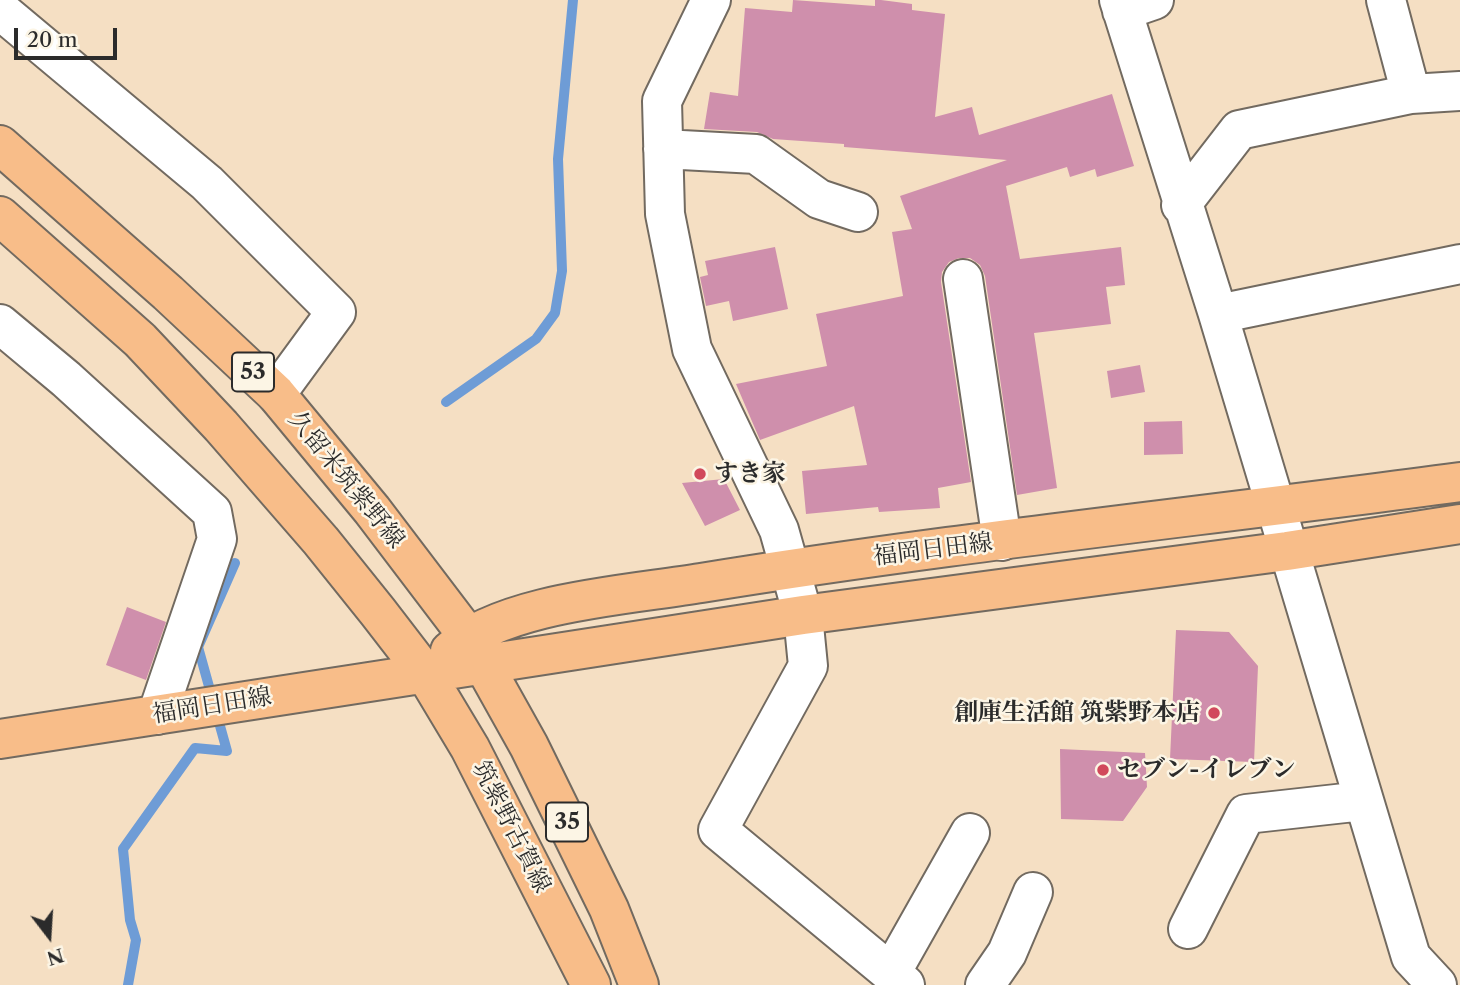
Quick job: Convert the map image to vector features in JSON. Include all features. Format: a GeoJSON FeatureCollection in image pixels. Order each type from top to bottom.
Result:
{"type":"FeatureCollection","features":[{"type":"Feature","properties":{"kind":"main road","name":"久留米筑紫野線"},"geometry":{"type":"LineString","coordinates":[[0,145],[276,394],[372,510],[476,650]]}},
{"type":"Feature","properties":{"kind":"main road","name":"53"},"geometry":{"type":"LineString","coordinates":[[0,215],[140,340],[221,426],[321,541],[425,673]]}},
{"type":"Feature","properties":{"kind":"main road","name":"福岡日田線"},"geometry":{"type":"LineString","coordinates":[[0,739],[425,673],[476,650],[541,609],[790,568],[1460,482]]}},
{"type":"Feature","properties":{"kind":"main road","name":"福岡日田線"},"geometry":{"type":"LineString","coordinates":[[476,650],[803,615],[1287,551],[1460,524]]}},
{"type":"Feature","properties":{"kind":"main road","name":"筑紫野古賀線"},"geometry":{"type":"LineString","coordinates":[[476,650],[529,746],[609,909],[639,985]]}},
{"type":"Feature","properties":{"kind":"main road","name":"筑紫野古賀線"},"geometry":{"type":"LineString","coordinates":[[425,673],[470,748],[591,985]]}},
{"type":"Feature","properties":{"kind":"street"},"geometry":{"type":"LineString","coordinates":[[711,0],[662,101],[665,214],[692,349],[779,530],[803,615],[808,666],[718,830],[898,979],[970,832]]}},
{"type":"Feature","properties":{"kind":"street"},"geometry":{"type":"LineString","coordinates":[[1385,0],[1411,94]]}},
{"type":"Feature","properties":{"kind":"street"},"geometry":{"type":"LineString","coordinates":[[1132,4],[1181,205],[1218,314],[1411,957],[1422,979]]}},
{"type":"Feature","properties":{"kind":"street"},"geometry":{"type":"LineString","coordinates":[[0,10],[208,183],[336,312],[276,394]]}},
{"type":"Feature","properties":{"kind":"street"},"geometry":{"type":"LineString","coordinates":[[1181,205],[1239,130],[1411,94],[1460,92]]}},
{"type":"Feature","properties":{"kind":"street"},"geometry":{"type":"LineString","coordinates":[[663,149],[756,155],[819,200],[858,212]]}},
{"type":"Feature","properties":{"kind":"street"},"geometry":{"type":"LineString","coordinates":[[1218,314],[1460,264]]}},
{"type":"Feature","properties":{"kind":"street"},"geometry":{"type":"LineString","coordinates":[[963,279],[1002,541]]}},
{"type":"Feature","properties":{"kind":"street"},"geometry":{"type":"LineString","coordinates":[[0,324],[66,379],[212,512],[217,539],[157,715]]}},
{"type":"Feature","properties":{"kind":"street"},"geometry":{"type":"LineString","coordinates":[[1188,929],[1246,814],[1363,801]]}},
{"type":"Feature","properties":{"kind":"street"},"geometry":{"type":"LineString","coordinates":[[985,985],[1007,953],[1033,892]]}},
{"type":"Feature","properties":{"kind":"building"},"geometry":{"type":"Polygon","coordinates":[[[793,0],[875,6],[875,0],[881,0],[912,4],[912,10],[945,14],[935,117],[972,107],[979,135],[1112,94],[1134,166],[1097,177],[1095,169],[1070,177],[1067,167],[1006,186],[1020,259],[1121,247],[1125,285],[1106,287],[1111,324],[1034,333],[1057,488],[1017,495],[985,276],[980,265],[970,258],[949,262],[942,272],[941,282],[971,482],[938,488],[940,508],[879,512],[878,507],[806,514],[802,471],[867,465],[854,406],[760,440],[736,384],[827,366],[816,314],[903,296],[892,232],[912,229],[900,196],[1007,160],[844,147],[844,144],[773,139],[757,132],[704,129],[710,92],[738,96],[745,8],[792,12],[793,0]]]}},
{"type":"Feature","properties":{"kind":"building"},"geometry":{"type":"Polygon","coordinates":[[[775,247],[788,309],[733,321],[729,301],[706,306],[700,277],[708,275],[705,261],[775,247]]]}},
{"type":"Feature","properties":{"kind":"building"},"geometry":{"type":"Polygon","coordinates":[[[1140,365],[1145,392],[1111,398],[1107,371],[1140,365]]]}},
{"type":"Feature","properties":{"kind":"building"},"geometry":{"type":"Polygon","coordinates":[[[1182,421],[1183,454],[1144,455],[1144,422],[1182,421]]]}},
{"type":"Feature","properties":{"kind":"building"},"geometry":{"type":"Polygon","coordinates":[[[724,479],[740,510],[705,526],[682,483],[724,479]]]}},
{"type":"Feature","properties":{"kind":"building"},"geometry":{"type":"Polygon","coordinates":[[[127,607],[166,622],[146,680],[106,665],[127,607]]]}},
{"type":"Feature","properties":{"kind":"building","name":"創庫生活館 筑紫野本店"},"geometry":{"type":"Polygon","coordinates":[[[1176,630],[1229,632],[1258,666],[1254,762],[1170,759],[1176,630]]]}},
{"type":"Feature","properties":{"kind":"building","name":"セブン-イレブン"},"geometry":{"type":"Polygon","coordinates":[[[1060,749],[1145,753],[1147,787],[1123,821],[1061,819],[1060,749]]]}},
{"type":"Feature","properties":{"kind":"waterway"},"geometry":{"type":"LineString","coordinates":[[446,402],[536,339],[555,313],[562,271],[558,159],[573,0]]}},
{"type":"Feature","properties":{"kind":"waterway"},"geometry":{"type":"LineString","coordinates":[[128,985],[136,940],[130,920],[123,849],[195,748],[227,751],[198,647],[235,563]]}},
{"type":"Feature","properties":{"kind":"place","name":"すき家"},"geometry":{"type":"Point","coordinates":[700,474]}},
{"type":"Feature","properties":{"kind":"place","name":"創庫生活館 筑紫野本店"},"geometry":{"type":"Point","coordinates":[1214,713]}},
{"type":"Feature","properties":{"kind":"place","name":"セブン-イレブン"},"geometry":{"type":"Point","coordinates":[1103,770]}}]}
